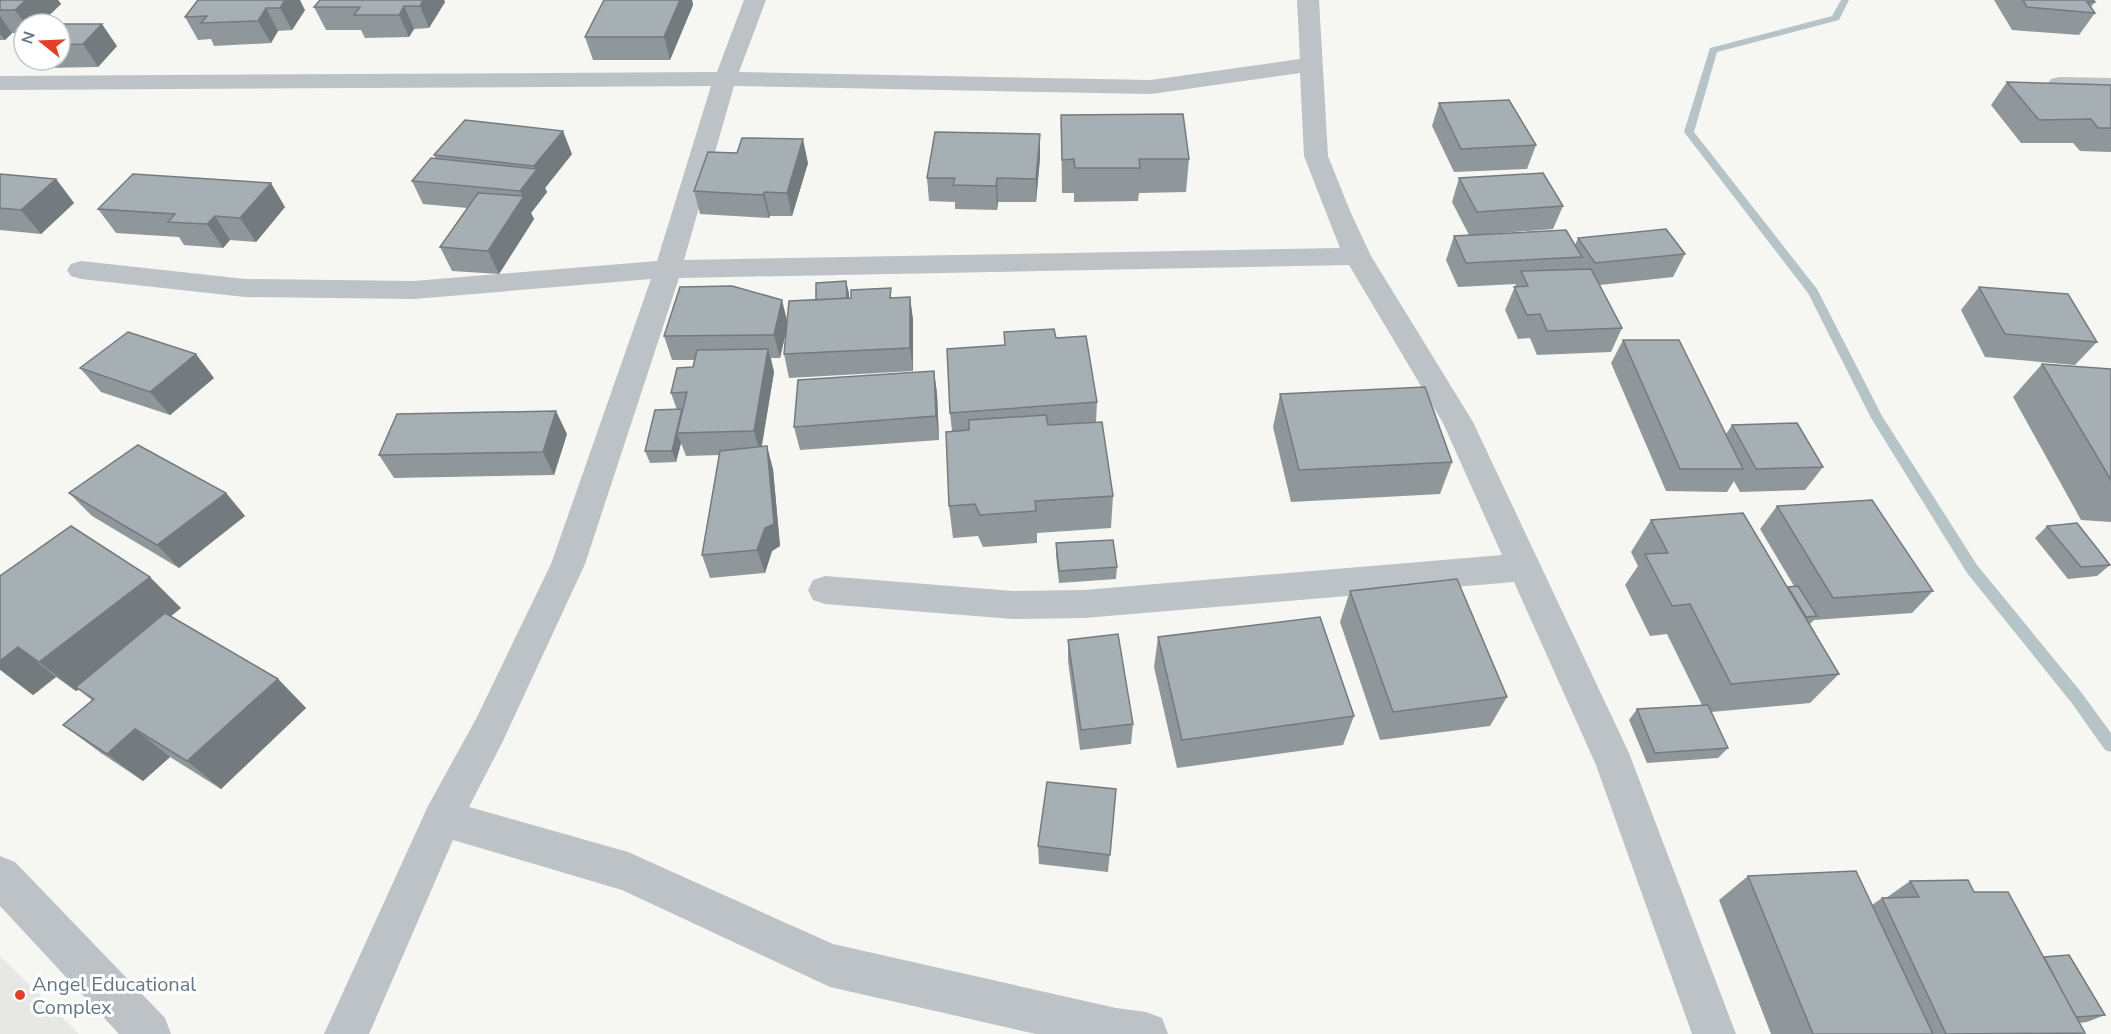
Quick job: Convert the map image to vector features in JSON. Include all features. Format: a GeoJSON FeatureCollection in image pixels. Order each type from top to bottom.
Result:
{"type":"FeatureCollection","features":[{"type":"Feature","properties":{"kind":"street"},"geometry":{"type":"LineString","coordinates":[[346,1034],[442,819],[489,731],[568,564],[668,269],[726,79],[755,0]]}},
{"type":"Feature","properties":{"kind":"street"},"geometry":{"type":"LineString","coordinates":[[1308,0],[1316,156],[1357,256],[1458,422],[1615,765],[1714,1034]]}},
{"type":"Feature","properties":{"kind":"street"},"geometry":{"type":"LineString","coordinates":[[0,83],[726,79],[1151,87],[1313,64]]}},
{"type":"Feature","properties":{"kind":"street"},"geometry":{"type":"LineString","coordinates":[[2046,84],[2111,85]]}},
{"type":"Feature","properties":{"kind":"street"},"geometry":{"type":"LineString","coordinates":[[81,270],[245,288],[414,290],[668,269],[1357,256]]}},
{"type":"Feature","properties":{"kind":"street"},"geometry":{"type":"LineString","coordinates":[[825,590],[1013,605],[1084,604],[1524,567]]}},
{"type":"Feature","properties":{"kind":"street"},"geometry":{"type":"LineString","coordinates":[[442,819],[508,836],[627,872],[830,965],[1116,1030],[1146,1034]]}},
{"type":"Feature","properties":{"kind":"street"},"geometry":{"type":"LineString","coordinates":[[0,876],[149,1034]]}},
{"type":"Feature","properties":{"kind":"shaded area","name":"Angel Educational Complex"},"geometry":{"type":"Polygon","coordinates":[[[0,956],[79,1034],[0,1034],[0,956]]]}},
{"type":"Feature","properties":{"kind":"building"},"geometry":{"type":"Polygon","coordinates":[[[0,0],[26,0],[15,10],[0,10],[0,0]]]}},
{"type":"Feature","properties":{"kind":"building"},"geometry":{"type":"Polygon","coordinates":[[[198,0],[285,0],[280,8],[266,8],[258,21],[201,23],[207,16],[185,17],[198,0]]]}},
{"type":"Feature","properties":{"kind":"building"},"geometry":{"type":"Polygon","coordinates":[[[320,0],[423,0],[420,6],[404,6],[399,15],[354,15],[360,7],[314,7],[320,0]]]}},
{"type":"Feature","properties":{"kind":"building"},"geometry":{"type":"Polygon","coordinates":[[[604,0],[680,0],[664,37],[585,37],[604,0]]]}},
{"type":"Feature","properties":{"kind":"building"},"geometry":{"type":"Polygon","coordinates":[[[2023,0],[2093,0],[2095,2],[2087,2],[2095,13],[2027,7],[2023,0]]]}},
{"type":"Feature","properties":{"kind":"building"},"geometry":{"type":"Polygon","coordinates":[[[72,24],[102,24],[83,44],[72,44],[72,24]]]}},
{"type":"Feature","properties":{"kind":"building"},"geometry":{"type":"Polygon","coordinates":[[[2007,82],[2111,85],[2111,128],[2098,128],[2091,119],[2039,120],[2007,82]]]}},
{"type":"Feature","properties":{"kind":"building"},"geometry":{"type":"Polygon","coordinates":[[[1509,100],[1536,145],[1461,149],[1439,103],[1509,100]]]}},
{"type":"Feature","properties":{"kind":"building"},"geometry":{"type":"Polygon","coordinates":[[[1183,114],[1189,159],[1139,159],[1140,168],[1075,168],[1074,159],[1062,160],[1061,115],[1183,114]]]}},
{"type":"Feature","properties":{"kind":"building"},"geometry":{"type":"Polygon","coordinates":[[[465,120],[563,131],[534,166],[434,155],[465,120]]]}},
{"type":"Feature","properties":{"kind":"building"},"geometry":{"type":"Polygon","coordinates":[[[935,132],[1040,134],[1036,179],[997,178],[996,186],[953,185],[955,178],[927,178],[935,132]]]}},
{"type":"Feature","properties":{"kind":"building"},"geometry":{"type":"Polygon","coordinates":[[[742,138],[803,139],[787,193],[764,192],[763,195],[694,191],[708,152],[737,153],[742,138]]]}},
{"type":"Feature","properties":{"kind":"building"},"geometry":{"type":"Polygon","coordinates":[[[431,158],[537,169],[520,191],[412,181],[431,158]]]}},
{"type":"Feature","properties":{"kind":"building"},"geometry":{"type":"Polygon","coordinates":[[[1543,173],[1563,206],[1477,212],[1459,178],[1543,173]]]}},
{"type":"Feature","properties":{"kind":"building"},"geometry":{"type":"Polygon","coordinates":[[[0,174],[56,179],[21,210],[0,208],[0,174]]]}},
{"type":"Feature","properties":{"kind":"building"},"geometry":{"type":"Polygon","coordinates":[[[133,174],[271,183],[240,218],[215,216],[207,224],[168,222],[175,214],[98,209],[133,174]]]}},
{"type":"Feature","properties":{"kind":"building"},"geometry":{"type":"Polygon","coordinates":[[[478,193],[524,196],[488,251],[440,247],[478,193]]]}},
{"type":"Feature","properties":{"kind":"building"},"geometry":{"type":"Polygon","coordinates":[[[1666,229],[1685,254],[1595,263],[1578,238],[1666,229]]]}},
{"type":"Feature","properties":{"kind":"building"},"geometry":{"type":"Polygon","coordinates":[[[1566,230],[1582,257],[1466,263],[1454,236],[1566,230]]]}},
{"type":"Feature","properties":{"kind":"building"},"geometry":{"type":"Polygon","coordinates":[[[1591,269],[1622,328],[1547,331],[1540,314],[1527,315],[1514,287],[1528,286],[1521,271],[1591,269]]]}},
{"type":"Feature","properties":{"kind":"building"},"geometry":{"type":"Polygon","coordinates":[[[846,281],[847,298],[816,300],[816,283],[846,281]]]}},
{"type":"Feature","properties":{"kind":"building"},"geometry":{"type":"Polygon","coordinates":[[[732,286],[782,300],[774,335],[664,336],[680,287],[732,286]]]}},
{"type":"Feature","properties":{"kind":"building"},"geometry":{"type":"Polygon","coordinates":[[[1979,287],[2068,294],[2097,342],[2005,334],[1979,287]]]}},
{"type":"Feature","properties":{"kind":"building"},"geometry":{"type":"Polygon","coordinates":[[[891,288],[890,298],[910,297],[910,348],[784,354],[789,301],[851,298],[851,290],[891,288]]]}},
{"type":"Feature","properties":{"kind":"building"},"geometry":{"type":"Polygon","coordinates":[[[1054,329],[1056,338],[1086,336],[1097,402],[950,413],[947,349],[1005,345],[1004,332],[1054,329]]]}},
{"type":"Feature","properties":{"kind":"building"},"geometry":{"type":"Polygon","coordinates":[[[128,332],[196,354],[150,392],[80,368],[128,332]]]}},
{"type":"Feature","properties":{"kind":"building"},"geometry":{"type":"Polygon","coordinates":[[[1623,340],[1679,340],[1743,469],[1680,469],[1623,340]]]}},
{"type":"Feature","properties":{"kind":"building"},"geometry":{"type":"Polygon","coordinates":[[[768,349],[754,431],[677,433],[687,392],[671,393],[677,368],[693,367],[697,350],[768,349]]]}},
{"type":"Feature","properties":{"kind":"building"},"geometry":{"type":"Polygon","coordinates":[[[2042,364],[2111,369],[2111,480],[2042,364]]]}},
{"type":"Feature","properties":{"kind":"building"},"geometry":{"type":"Polygon","coordinates":[[[934,371],[936,416],[794,427],[798,380],[934,371]]]}},
{"type":"Feature","properties":{"kind":"building"},"geometry":{"type":"Polygon","coordinates":[[[1425,387],[1452,462],[1299,470],[1280,394],[1425,387]]]}},
{"type":"Feature","properties":{"kind":"building"},"geometry":{"type":"Polygon","coordinates":[[[682,409],[672,451],[645,451],[655,410],[682,409]]]}},
{"type":"Feature","properties":{"kind":"building"},"geometry":{"type":"Polygon","coordinates":[[[556,411],[543,452],[379,455],[397,414],[556,411]]]}},
{"type":"Feature","properties":{"kind":"building"},"geometry":{"type":"Polygon","coordinates":[[[1046,415],[1048,425],[1102,422],[1113,496],[1035,501],[1036,511],[980,515],[975,504],[949,506],[946,432],[969,430],[969,420],[1046,415]]]}},
{"type":"Feature","properties":{"kind":"building"},"geometry":{"type":"Polygon","coordinates":[[[1797,423],[1823,467],[1756,469],[1732,425],[1797,423]]]}},
{"type":"Feature","properties":{"kind":"building"},"geometry":{"type":"Polygon","coordinates":[[[138,445],[226,493],[157,545],[69,493],[138,445]]]}},
{"type":"Feature","properties":{"kind":"building"},"geometry":{"type":"Polygon","coordinates":[[[767,446],[774,524],[765,528],[757,550],[702,555],[720,451],[767,446]]]}},
{"type":"Feature","properties":{"kind":"building"},"geometry":{"type":"Polygon","coordinates":[[[1872,500],[1933,591],[1833,598],[1777,506],[1872,500]]]}},
{"type":"Feature","properties":{"kind":"building"},"geometry":{"type":"Polygon","coordinates":[[[1743,513],[1839,674],[1731,684],[1690,604],[1672,606],[1645,554],[1668,553],[1651,520],[1743,513]]]}},
{"type":"Feature","properties":{"kind":"building"},"geometry":{"type":"Polygon","coordinates":[[[2077,523],[2110,565],[2081,567],[2047,526],[2077,523]]]}},
{"type":"Feature","properties":{"kind":"building"},"geometry":{"type":"Polygon","coordinates":[[[71,526],[150,577],[39,662],[18,647],[0,661],[0,576],[71,526]]]}},
{"type":"Feature","properties":{"kind":"building"},"geometry":{"type":"Polygon","coordinates":[[[1113,540],[1117,567],[1059,571],[1056,543],[1113,540]]]}},
{"type":"Feature","properties":{"kind":"building"},"geometry":{"type":"Polygon","coordinates":[[[1457,579],[1507,697],[1393,712],[1350,591],[1457,579]]]}},
{"type":"Feature","properties":{"kind":"building"},"geometry":{"type":"Polygon","coordinates":[[[1798,586],[1817,616],[1806,617],[1788,587],[1798,586]]]}},
{"type":"Feature","properties":{"kind":"building"},"geometry":{"type":"Polygon","coordinates":[[[165,613],[278,679],[187,761],[135,729],[107,754],[63,725],[94,699],[76,687],[165,613]]]}},
{"type":"Feature","properties":{"kind":"building"},"geometry":{"type":"Polygon","coordinates":[[[1320,617],[1354,716],[1182,740],[1158,637],[1320,617]]]}},
{"type":"Feature","properties":{"kind":"building"},"geometry":{"type":"Polygon","coordinates":[[[1118,634],[1133,724],[1081,730],[1068,640],[1118,634]]]}},
{"type":"Feature","properties":{"kind":"building"},"geometry":{"type":"Polygon","coordinates":[[[1708,705],[1728,748],[1655,753],[1637,709],[1708,705]]]}},
{"type":"Feature","properties":{"kind":"building"},"geometry":{"type":"Polygon","coordinates":[[[1047,782],[1116,789],[1110,855],[1038,846],[1047,782]]]}},
{"type":"Feature","properties":{"kind":"building"},"geometry":{"type":"Polygon","coordinates":[[[1856,871],[1933,1034],[1813,1034],[1748,876],[1856,871]]]}},
{"type":"Feature","properties":{"kind":"building"},"geometry":{"type":"Polygon","coordinates":[[[1968,880],[1974,892],[2008,892],[2085,1033],[1946,1034],[1882,898],[1919,897],[1910,881],[1968,880]]]}},
{"type":"Feature","properties":{"kind":"building"},"geometry":{"type":"Polygon","coordinates":[[[2069,955],[2105,1015],[2076,1017],[2044,957],[2069,955]]]}},
{"type":"Feature","properties":{"kind":"waterway"},"geometry":{"type":"LineString","coordinates":[[1845,0],[1836,18],[1713,50],[1689,132],[1813,292],[1877,418],[1972,569],[2076,697],[2111,745]]}},
{"type":"Feature","properties":{"kind":"place","name":"Angel Educational Complex"},"geometry":{"type":"Point","coordinates":[20,995]}}]}
